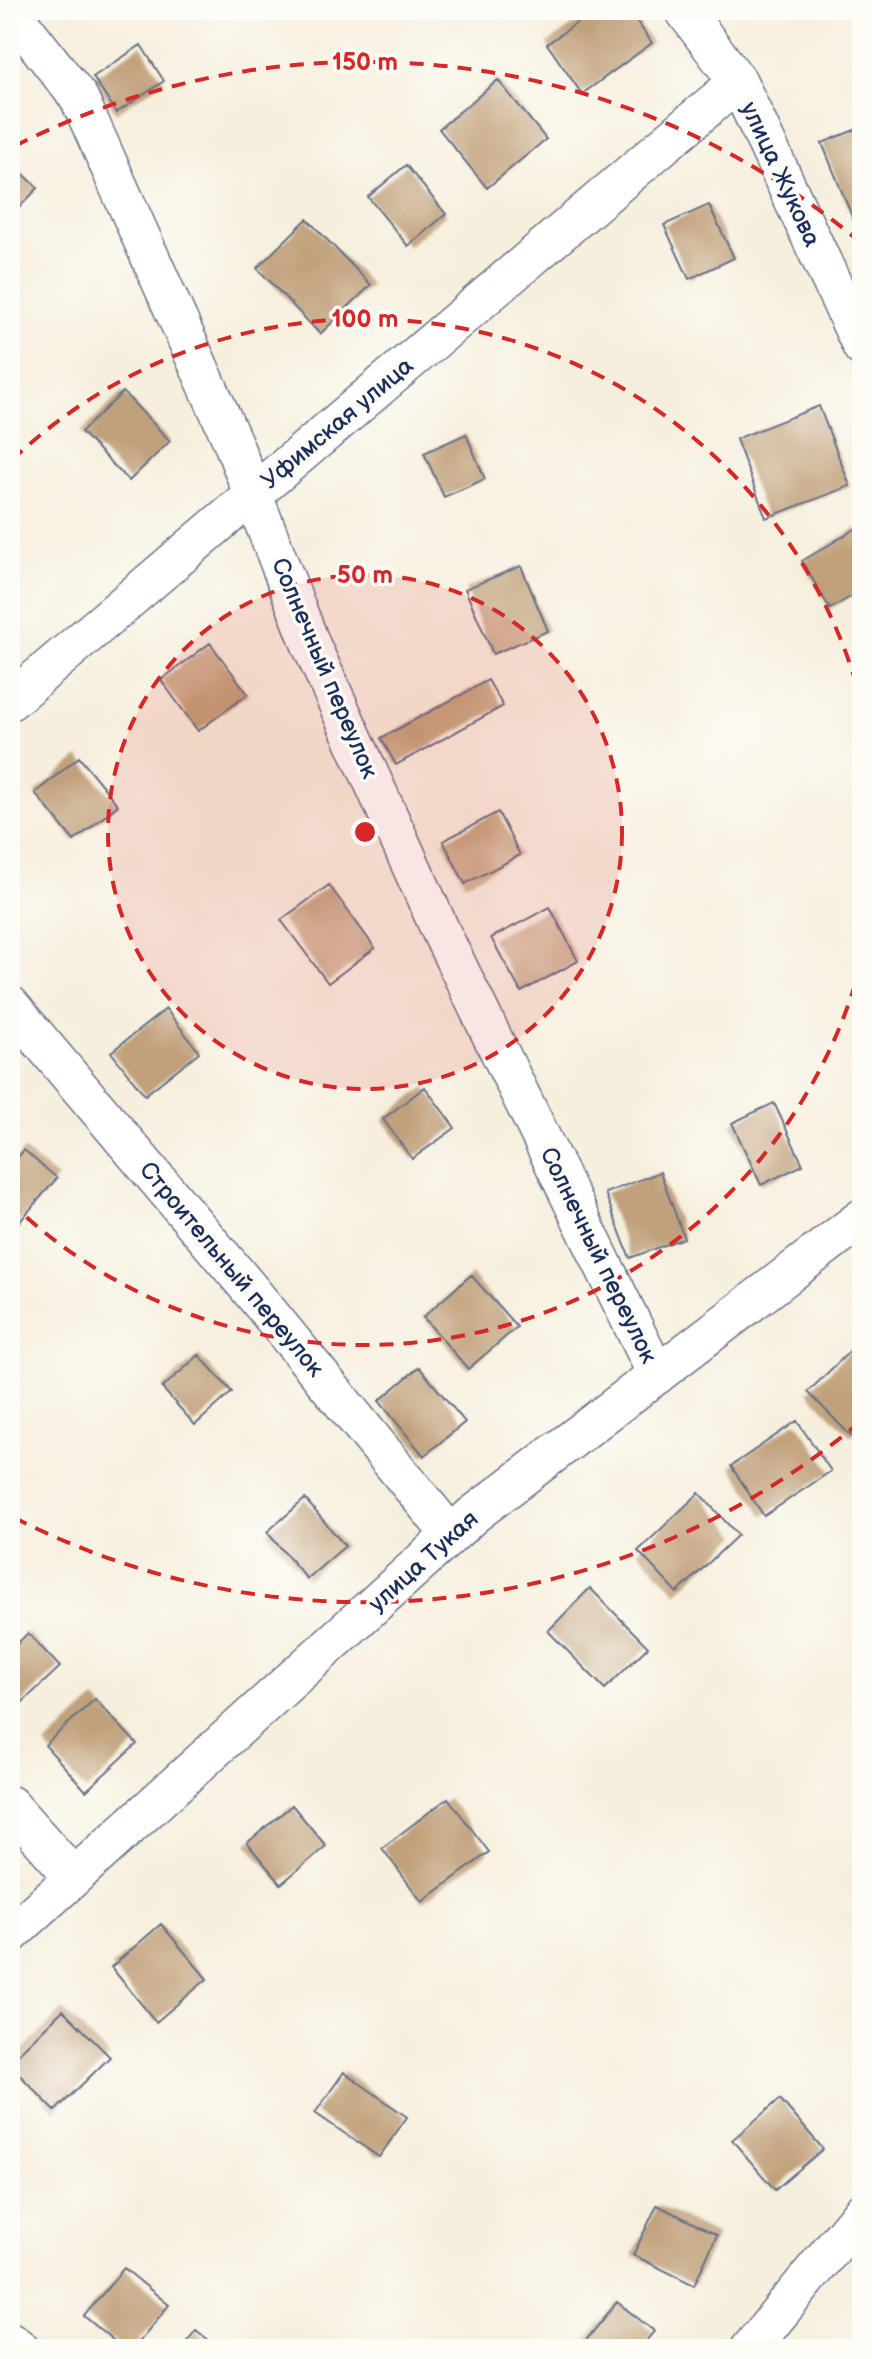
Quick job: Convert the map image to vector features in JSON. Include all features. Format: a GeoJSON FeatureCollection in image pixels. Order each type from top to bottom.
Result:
{"type":"FeatureCollection","features":[{"type":"Feature","properties":{"kind":"street","name":"Солнечный переулок"},"geometry":{"type":"LineString","coordinates":[[10,10],[79,98],[233,443],[311,645],[442,934],[657,1375]]}},
{"type":"Feature","properties":{"kind":"street","name":"улица Жукова"},"geometry":{"type":"LineString","coordinates":[[684,10],[738,82],[862,347]]}},
{"type":"Feature","properties":{"kind":"street","name":"Уфимская улица"},"geometry":{"type":"LineString","coordinates":[[10,701],[738,82]]}},
{"type":"Feature","properties":{"kind":"street","name":"Строительный переулок"},"geometry":{"type":"LineString","coordinates":[[10,1005],[257,1297],[451,1535]]}},
{"type":"Feature","properties":{"kind":"street","name":"улица Тукая"},"geometry":{"type":"LineString","coordinates":[[10,1935],[473,1515],[862,1218]]}},
{"type":"Feature","properties":{"kind":"street"},"geometry":{"type":"LineString","coordinates":[[10,1805],[73,1876]]}},
{"type":"Feature","properties":{"kind":"street"},"geometry":{"type":"LineString","coordinates":[[750,2349],[862,2212]]}},
{"type":"Feature","properties":{"kind":"street"},"geometry":{"type":"LineString","coordinates":[[10,2341],[20,2349]]}},
{"type":"Feature","properties":{"kind":"building"},"geometry":{"type":"Polygon","coordinates":[[[595,10],[629,10],[652,43],[582,94],[547,44],[595,10]]]}},
{"type":"Feature","properties":{"kind":"building"},"geometry":{"type":"Polygon","coordinates":[[[141,45],[164,81],[116,113],[93,77],[141,45]]]}},
{"type":"Feature","properties":{"kind":"building"},"geometry":{"type":"Polygon","coordinates":[[[498,80],[546,139],[487,188],[439,129],[498,80]]]}},
{"type":"Feature","properties":{"kind":"building"},"geometry":{"type":"Polygon","coordinates":[[[862,127],[862,241],[822,143],[862,127]]]}},
{"type":"Feature","properties":{"kind":"building"},"geometry":{"type":"Polygon","coordinates":[[[10,161],[38,188],[10,217],[10,161]]]}},
{"type":"Feature","properties":{"kind":"building"},"geometry":{"type":"Polygon","coordinates":[[[406,165],[446,214],[408,246],[368,197],[406,165]]]}},
{"type":"Feature","properties":{"kind":"building"},"geometry":{"type":"Polygon","coordinates":[[[709,205],[734,258],[689,279],[664,225],[709,205]]]}},
{"type":"Feature","properties":{"kind":"building"},"geometry":{"type":"Polygon","coordinates":[[[307,219],[371,285],[320,334],[257,268],[307,219]]]}},
{"type":"Feature","properties":{"kind":"building"},"geometry":{"type":"Polygon","coordinates":[[[123,392],[170,441],[129,481],[81,432],[123,392]]]}},
{"type":"Feature","properties":{"kind":"building"},"geometry":{"type":"Polygon","coordinates":[[[819,406],[850,486],[766,518],[736,439],[819,406]]]}},
{"type":"Feature","properties":{"kind":"building"},"geometry":{"type":"Polygon","coordinates":[[[466,434],[485,479],[444,497],[424,453],[466,434]]]}},
{"type":"Feature","properties":{"kind":"building"},"geometry":{"type":"Polygon","coordinates":[[[857,528],[862,536],[862,590],[830,609],[802,561],[857,528]]]}},
{"type":"Feature","properties":{"kind":"building"},"geometry":{"type":"Polygon","coordinates":[[[521,566],[548,631],[493,654],[465,589],[521,566]]]}},
{"type":"Feature","properties":{"kind":"building"},"geometry":{"type":"Polygon","coordinates":[[[210,643],[248,694],[198,731],[161,680],[210,643]]]}},
{"type":"Feature","properties":{"kind":"building"},"geometry":{"type":"Polygon","coordinates":[[[488,680],[503,706],[396,765],[381,738],[488,680]]]}},
{"type":"Feature","properties":{"kind":"building"},"geometry":{"type":"Polygon","coordinates":[[[79,757],[118,805],[74,841],[35,793],[79,757]]]}},
{"type":"Feature","properties":{"kind":"building"},"geometry":{"type":"Polygon","coordinates":[[[498,812],[520,855],[465,884],[443,841],[498,812]]]}},
{"type":"Feature","properties":{"kind":"building"},"geometry":{"type":"Polygon","coordinates":[[[329,885],[375,948],[328,983],[281,920],[329,885]]]}},
{"type":"Feature","properties":{"kind":"building"},"geometry":{"type":"Polygon","coordinates":[[[550,907],[578,961],[521,992],[491,938],[550,907]]]}},
{"type":"Feature","properties":{"kind":"building"},"geometry":{"type":"Polygon","coordinates":[[[166,1009],[199,1052],[145,1095],[111,1052],[166,1009]]]}},
{"type":"Feature","properties":{"kind":"building"},"geometry":{"type":"Polygon","coordinates":[[[425,1087],[455,1128],[412,1159],[383,1119],[425,1087]]]}},
{"type":"Feature","properties":{"kind":"building"},"geometry":{"type":"Polygon","coordinates":[[[774,1103],[803,1165],[761,1185],[732,1123],[774,1103]]]}},
{"type":"Feature","properties":{"kind":"building"},"geometry":{"type":"Polygon","coordinates":[[[24,1150],[57,1178],[10,1233],[10,1166],[24,1150]]]}},
{"type":"Feature","properties":{"kind":"building"},"geometry":{"type":"Polygon","coordinates":[[[660,1172],[684,1238],[630,1258],[605,1193],[660,1172]]]}},
{"type":"Feature","properties":{"kind":"building"},"geometry":{"type":"Polygon","coordinates":[[[471,1275],[517,1327],[468,1369],[423,1317],[471,1275]]]}},
{"type":"Feature","properties":{"kind":"building"},"geometry":{"type":"Polygon","coordinates":[[[862,1339],[862,1425],[851,1436],[808,1392],[862,1339]]]}},
{"type":"Feature","properties":{"kind":"building"},"geometry":{"type":"Polygon","coordinates":[[[199,1355],[232,1392],[195,1425],[162,1388],[199,1355]]]}},
{"type":"Feature","properties":{"kind":"building"},"geometry":{"type":"Polygon","coordinates":[[[419,1367],[465,1422],[424,1456],[379,1401],[419,1367]]]}},
{"type":"Feature","properties":{"kind":"building"},"geometry":{"type":"Polygon","coordinates":[[[797,1421],[831,1471],[764,1516],[731,1466],[797,1421]]]}},
{"type":"Feature","properties":{"kind":"building"},"geometry":{"type":"Polygon","coordinates":[[[699,1493],[738,1535],[677,1593],[638,1551],[699,1493]]]}},
{"type":"Feature","properties":{"kind":"building"},"geometry":{"type":"Polygon","coordinates":[[[305,1499],[345,1546],[307,1579],[267,1532],[305,1499]]]}},
{"type":"Feature","properties":{"kind":"building"},"geometry":{"type":"Polygon","coordinates":[[[590,1588],[648,1647],[605,1689],[548,1631],[590,1588]]]}},
{"type":"Feature","properties":{"kind":"building"},"geometry":{"type":"Polygon","coordinates":[[[28,1633],[60,1667],[10,1714],[10,1651],[28,1633]]]}},
{"type":"Feature","properties":{"kind":"building"},"geometry":{"type":"Polygon","coordinates":[[[95,1699],[137,1744],[86,1791],[45,1745],[95,1699]]]}},
{"type":"Feature","properties":{"kind":"building"},"geometry":{"type":"Polygon","coordinates":[[[448,1798],[489,1852],[422,1902],[382,1848],[448,1798]]]}},
{"type":"Feature","properties":{"kind":"building"},"geometry":{"type":"Polygon","coordinates":[[[292,1805],[326,1846],[281,1884],[247,1843],[292,1805]]]}},
{"type":"Feature","properties":{"kind":"building"},"geometry":{"type":"Polygon","coordinates":[[[161,1924],[207,1979],[156,2022],[111,1967],[161,1924]]]}},
{"type":"Feature","properties":{"kind":"building"},"geometry":{"type":"Polygon","coordinates":[[[63,2010],[110,2057],[55,2111],[10,2062],[63,2010]]]}},
{"type":"Feature","properties":{"kind":"building"},"geometry":{"type":"Polygon","coordinates":[[[344,2072],[407,2117],[379,2157],[315,2113],[344,2072]]]}},
{"type":"Feature","properties":{"kind":"building"},"geometry":{"type":"Polygon","coordinates":[[[780,2099],[823,2149],[775,2190],[732,2140],[780,2099]]]}},
{"type":"Feature","properties":{"kind":"building"},"geometry":{"type":"Polygon","coordinates":[[[657,2205],[717,2235],[694,2285],[633,2255],[657,2205]]]}},
{"type":"Feature","properties":{"kind":"building"},"geometry":{"type":"Polygon","coordinates":[[[124,2268],[169,2305],[133,2349],[124,2349],[84,2316],[124,2268]]]}},
{"type":"Feature","properties":{"kind":"building"},"geometry":{"type":"Polygon","coordinates":[[[617,2302],[654,2331],[640,2349],[579,2349],[617,2302]]]}},
{"type":"Feature","properties":{"kind":"building"},"geometry":{"type":"Polygon","coordinates":[[[196,2330],[220,2349],[181,2349],[196,2330]]]}}]}
